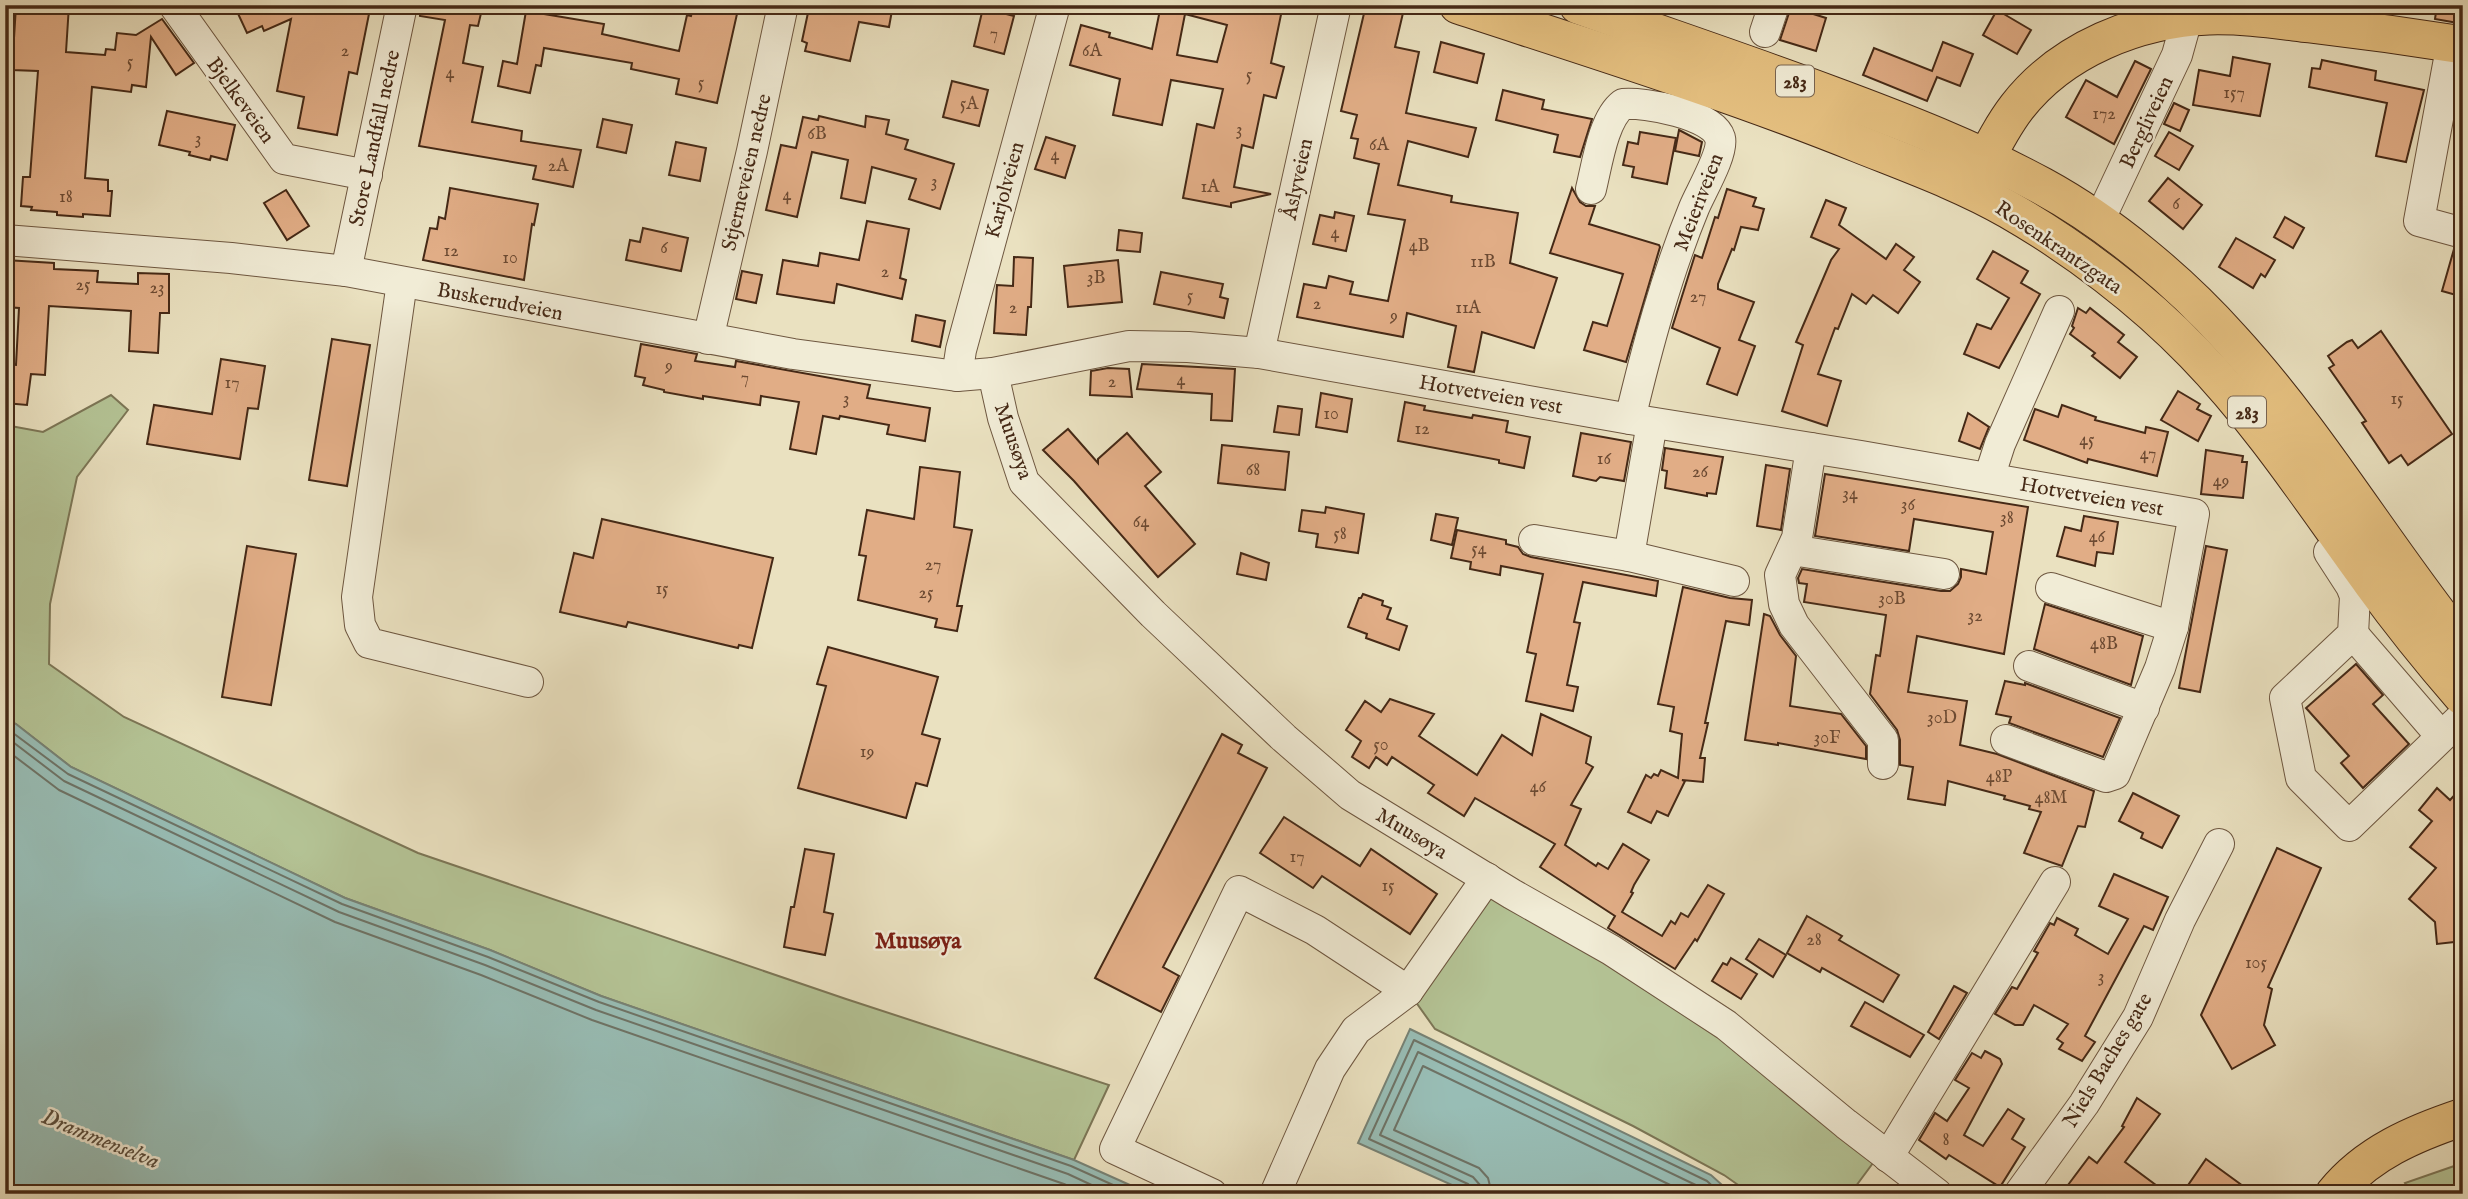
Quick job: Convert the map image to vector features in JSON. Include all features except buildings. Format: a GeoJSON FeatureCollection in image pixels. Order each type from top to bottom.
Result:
{"type":"FeatureCollection","features":[{"type":"Feature","properties":{"kind":"main road","name":"Rosenkrantzgata"},"geometry":{"type":"LineString","coordinates":[[1458,5],[1575,41],[1744,100],[1907,163],[2009,210],[2088,263],[2136,299],[2233,394],[2417,643],[2463,697]]}},
{"type":"Feature","properties":{"kind":"main road","name":"Rosenkrantzgata"},"geometry":{"type":"LineString","coordinates":[[1578,5],[1864,107],[1986,158],[2044,187],[2098,223],[2174,282],[2230,337],[2285,401],[2402,566],[2463,646]]}},
{"type":"Feature","properties":{"kind":"main road"},"geometry":{"type":"LineString","coordinates":[[1970,191],[2004,124],[2018,105],[2050,74],[2077,54],[2138,28],[2202,14],[2256,17],[2457,44]]}},
{"type":"Feature","properties":{"kind":"main road"},"geometry":{"type":"LineString","coordinates":[[2334,1194],[2348,1176],[2381,1153],[2409,1137],[2463,1117]]}},
{"type":"Feature","properties":{"kind":"street","name":"Bjelkeveien"},"geometry":{"type":"LineString","coordinates":[[174,5],[284,159],[367,175]]}},
{"type":"Feature","properties":{"kind":"street","name":"Store Landfall nedre"},"geometry":{"type":"LineString","coordinates":[[346,271],[402,5]]}},
{"type":"Feature","properties":{"kind":"street","name":"Stjerneveien nedre"},"geometry":{"type":"LineString","coordinates":[[708,339],[783,5]]}},
{"type":"Feature","properties":{"kind":"street","name":"Karjolveien"},"geometry":{"type":"LineString","coordinates":[[957,376],[961,350],[1055,5]]}},
{"type":"Feature","properties":{"kind":"street","name":"Åslyveien"},"geometry":{"type":"LineString","coordinates":[[1258,353],[1336,5]]}},
{"type":"Feature","properties":{"kind":"street","name":"Bergliveien"},"geometry":{"type":"LineString","coordinates":[[2098,223],[2177,55],[2202,14]]}},
{"type":"Feature","properties":{"kind":"street"},"geometry":{"type":"LineString","coordinates":[[2457,44],[2419,221],[2463,233]]}},
{"type":"Feature","properties":{"kind":"street","name":"Meieriveien"},"geometry":{"type":"LineString","coordinates":[[1591,190],[1608,127],[1615,110],[1623,104],[1641,104],[1685,113],[1714,128],[1720,139],[1720,150],[1694,209],[1661,304],[1641,421]]}},
{"type":"Feature","properties":{"kind":"street","name":"Buskerudveien"},"geometry":{"type":"LineString","coordinates":[[5,240],[230,258],[346,271],[793,354],[957,376],[993,373]]}},
{"type":"Feature","properties":{"kind":"street"},"geometry":{"type":"LineString","coordinates":[[402,282],[362,545],[357,597],[360,625],[369,643],[528,682]]}},
{"type":"Feature","properties":{"kind":"street","name":"Hotvetveien vest"},"geometry":{"type":"LineString","coordinates":[[1989,478],[2000,444],[2059,311]]}},
{"type":"Feature","properties":{"kind":"street","name":"Hotvetveien vest"},"geometry":{"type":"LineString","coordinates":[[993,373],[1129,346],[1188,347],[1258,353],[2194,514],[2173,627]]}},
{"type":"Feature","properties":{"kind":"street","name":"Muusøya"},"geometry":{"type":"LineString","coordinates":[[993,373],[1003,418],[1024,482],[1144,605],[1284,738],[1350,795],[1611,950],[1726,1025],[1937,1194]]}},
{"type":"Feature","properties":{"kind":"street"},"geometry":{"type":"LineString","coordinates":[[1629,556],[1641,421]]}},
{"type":"Feature","properties":{"kind":"street"},"geometry":{"type":"LineString","coordinates":[[1811,448],[1797,538],[1780,575],[1784,604],[1794,625],[1883,740],[1883,764]]}},
{"type":"Feature","properties":{"kind":"street"},"geometry":{"type":"LineString","coordinates":[[2299,482],[2305,517],[2355,596],[2353,634],[2285,698],[2301,778],[2348,826],[2452,726],[2353,634]]}},
{"type":"Feature","properties":{"kind":"street"},"geometry":{"type":"LineString","coordinates":[[1534,540],[1629,556],[1734,581]]}},
{"type":"Feature","properties":{"kind":"street"},"geometry":{"type":"LineString","coordinates":[[1792,550],[1944,574]]}},
{"type":"Feature","properties":{"kind":"street"},"geometry":{"type":"LineString","coordinates":[[2006,740],[2106,777],[2115,774],[2160,668],[2173,627],[2051,588]]}},
{"type":"Feature","properties":{"kind":"street"},"geometry":{"type":"LineString","coordinates":[[2029,666],[2144,708]]}},
{"type":"Feature","properties":{"kind":"street","name":"Niels Baches gate"},"geometry":{"type":"LineString","coordinates":[[2019,1194],[2084,1104],[2138,1017],[2180,920],[2219,844]]}},
{"type":"Feature","properties":{"kind":"street"},"geometry":{"type":"LineString","coordinates":[[1275,1194],[1330,1069],[1356,1030],[1408,990],[1487,878]]}},
{"type":"Feature","properties":{"kind":"street"},"geometry":{"type":"LineString","coordinates":[[1888,1157],[2055,882]]}},
{"type":"Feature","properties":{"kind":"street"},"geometry":{"type":"LineString","coordinates":[[1212,1194],[1115,1149],[1239,891],[1315,930],[1408,990]]}},
{"type":"Feature","properties":{"kind":"green space"},"geometry":{"type":"Polygon","coordinates":[[[111,395],[128,410],[77,477],[50,604],[49,664],[124,717],[418,853],[846,999],[1109,1085],[1074,1160],[601,996],[490,950],[345,898],[71,767],[16,724],[5,719],[5,425],[43,432],[111,395]]]}},
{"type":"Feature","properties":{"kind":"green space"},"geometry":{"type":"Polygon","coordinates":[[[1487,879],[1611,950],[1873,1163],[1850,1194],[1751,1194],[1724,1175],[1633,1126],[1435,1029],[1408,991],[1487,879]]]}},
{"type":"Feature","properties":{"kind":"green space"},"geometry":{"type":"Polygon","coordinates":[[[2463,1163],[2463,1194],[2412,1194],[2405,1183],[2463,1163]]]}},
{"type":"Feature","properties":{"kind":"water","name":"Drammenselva"},"geometry":{"type":"Polygon","coordinates":[[[5,719],[16,724],[71,767],[345,898],[490,950],[601,996],[1074,1160],[1150,1194],[5,1194],[5,719]]]}},
{"type":"Feature","properties":{"kind":"water"},"geometry":{"type":"Polygon","coordinates":[[[1410,1029],[1711,1175],[1732,1194],[1472,1194],[1358,1143],[1410,1029]]]}},
{"type":"Feature","properties":{"kind":"district","name":"Muusøya"},"geometry":{"type":"Point","coordinates":[918,940]}}]}
